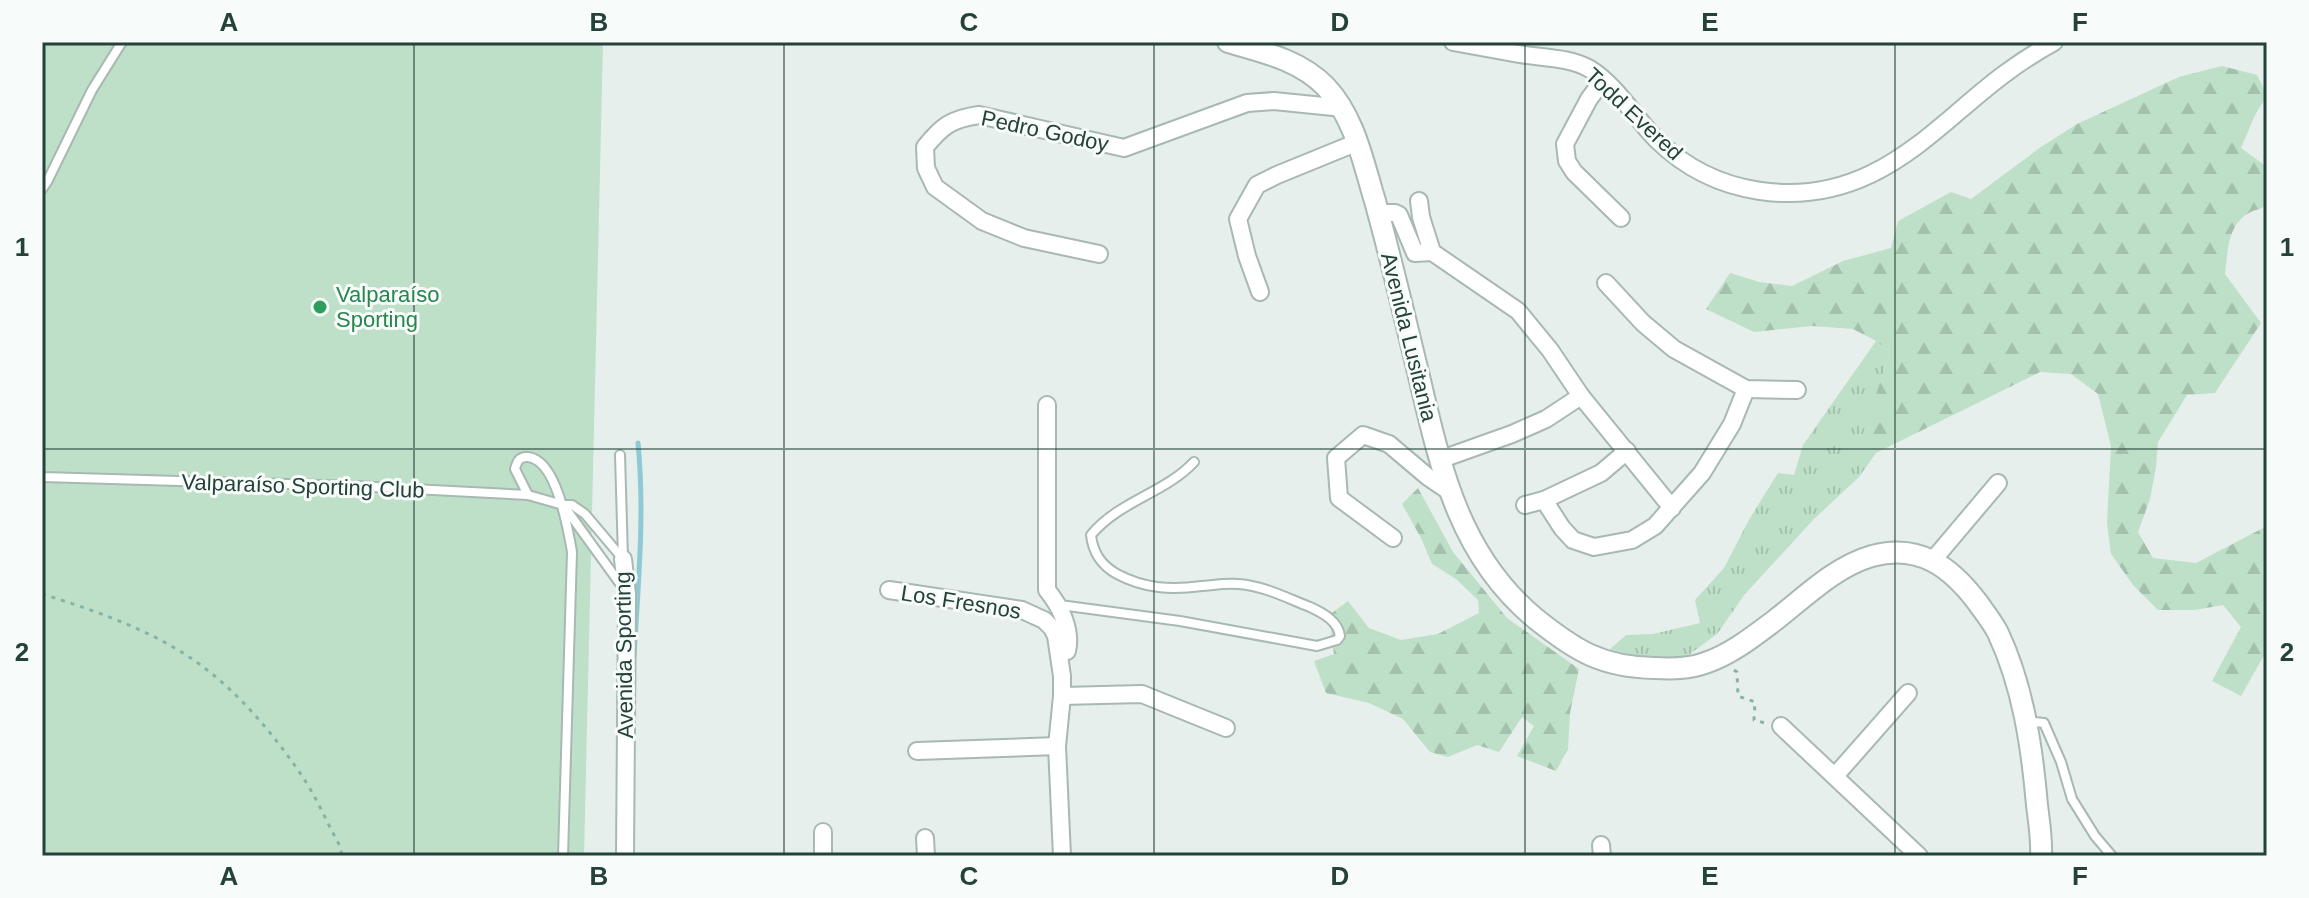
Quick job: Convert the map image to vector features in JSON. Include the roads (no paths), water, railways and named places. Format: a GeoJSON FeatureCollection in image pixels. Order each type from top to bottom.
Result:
{"type":"FeatureCollection","features":[{"type":"Feature","properties":{"kind":"street","name":"Avenida Lusitania"},"geometry":{"type":"LineString","coordinates":[[1228,42],[1290,61],[1312,74],[1343,108],[1358,142],[1439,460],[1458,516],[1485,565],[1502,588],[1570,645],[1594,658],[1619,666],[1684,668],[1707,662],[1733,649],[1851,565],[1873,556],[1893,554],[1915,554],[1933,560]]}},
{"type":"Feature","properties":{"kind":"street","name":"Todd Evered"},"geometry":{"type":"LineString","coordinates":[[1453,42],[1581,64],[1603,80],[1658,141],[1705,174],[1753,191],[1808,192],[1850,182],[1883,167],[1925,138],[2002,76],[2054,42]]}},
{"type":"Feature","properties":{"kind":"street"},"geometry":{"type":"LineString","coordinates":[[1603,80],[1565,144],[1567,161],[1574,172],[1621,218]]}},
{"type":"Feature","properties":{"kind":"street","name":"Pedro Godoy"},"geometry":{"type":"LineString","coordinates":[[1099,254],[1024,238],[982,221],[935,187],[926,168],[925,147],[941,128],[960,117],[979,115],[1124,148],[1247,103],[1274,101],[1343,108]]}},
{"type":"Feature","properties":{"kind":"street"},"geometry":{"type":"LineString","coordinates":[[1260,292],[1238,219],[1257,185],[1358,142]]}},
{"type":"Feature","properties":{"kind":"street","name":"Avenida Lusitania"},"geometry":{"type":"LineString","coordinates":[[1419,201],[1432,252]]}},
{"type":"Feature","properties":{"kind":"street","name":"Avenida Lusitania"},"geometry":{"type":"LineString","coordinates":[[1378,213],[1399,215],[1415,253],[1432,252],[1518,311],[1550,350],[1581,396],[1672,508]]}},
{"type":"Feature","properties":{"kind":"street"},"geometry":{"type":"LineString","coordinates":[[1606,283],[1643,323],[1674,349],[1746,389],[1797,390]]}},
{"type":"Feature","properties":{"kind":"street"},"geometry":{"type":"LineString","coordinates":[[1544,500],[1573,540],[1594,547],[1632,540],[1655,526],[1702,473],[1732,424],[1746,389]]}},
{"type":"Feature","properties":{"kind":"street"},"geometry":{"type":"LineString","coordinates":[[1439,460],[1546,419],[1581,396]]}},
{"type":"Feature","properties":{"kind":"street"},"geometry":{"type":"LineString","coordinates":[[1047,405],[1047,590],[1059,605],[1068,644],[1062,676]]}},
{"type":"Feature","properties":{"kind":"street"},"geometry":{"type":"LineString","coordinates":[[1393,538],[1339,498],[1336,458],[1363,435],[1389,444],[1450,492]]}},
{"type":"Feature","properties":{"kind":"street"},"geometry":{"type":"LineString","coordinates":[[1525,505],[1544,500],[1601,473],[1627,451]]}},
{"type":"Feature","properties":{"kind":"street"},"geometry":{"type":"LineString","coordinates":[[1998,483],[1933,560],[1970,593],[1997,630],[2010,663],[2034,766],[2041,856]]}},
{"type":"Feature","properties":{"kind":"street","name":"Avenida Sporting"},"geometry":{"type":"LineString","coordinates":[[623,559],[627,595],[625,856]]}},
{"type":"Feature","properties":{"kind":"street","name":"Los Fresnos"},"geometry":{"type":"LineString","coordinates":[[889,590],[1034,614],[1044,620],[1056,636],[1062,676],[1057,746],[1062,856]]}},
{"type":"Feature","properties":{"kind":"street"},"geometry":{"type":"LineString","coordinates":[[1835,776],[1908,693]]}},
{"type":"Feature","properties":{"kind":"street"},"geometry":{"type":"LineString","coordinates":[[1062,696],[1142,694],[1226,728]]}},
{"type":"Feature","properties":{"kind":"street"},"geometry":{"type":"LineString","coordinates":[[1781,726],[1919,856]]}},
{"type":"Feature","properties":{"kind":"street"},"geometry":{"type":"LineString","coordinates":[[917,751],[1057,746]]}},
{"type":"Feature","properties":{"kind":"street"},"geometry":{"type":"LineString","coordinates":[[823,832],[823,856]]}},
{"type":"Feature","properties":{"kind":"street"},"geometry":{"type":"LineString","coordinates":[[925,838],[926,856]]}},
{"type":"Feature","properties":{"kind":"lane"},"geometry":{"type":"LineString","coordinates":[[42,189],[92,90],[122,42]]}},
{"type":"Feature","properties":{"kind":"lane","name":"Avenida Sporting"},"geometry":{"type":"LineString","coordinates":[[620,455],[623,559]]}},
{"type":"Feature","properties":{"kind":"lane"},"geometry":{"type":"LineString","coordinates":[[528,495],[515,469],[522,457],[530,457],[540,463],[549,474],[563,505],[613,571],[627,595]]}},
{"type":"Feature","properties":{"kind":"lane"},"geometry":{"type":"LineString","coordinates":[[1059,605],[1180,621],[1317,646],[1337,640],[1340,636],[1338,627],[1320,612],[1270,590],[1240,584],[1155,588],[1129,581],[1099,560],[1092,548],[1091,535],[1101,523],[1116,510],[1183,473],[1194,462]]}},
{"type":"Feature","properties":{"kind":"lane","name":"Valparaíso Sporting Club"},"geometry":{"type":"LineString","coordinates":[[42,477],[355,486],[528,495],[572,505],[585,514],[623,559]]}},
{"type":"Feature","properties":{"kind":"lane"},"geometry":{"type":"LineString","coordinates":[[563,505],[572,552],[563,856]]}},
{"type":"Feature","properties":{"kind":"lane"},"geometry":{"type":"LineString","coordinates":[[2025,721],[2044,723],[2061,762],[2072,799],[2095,836],[2112,856]]}},
{"type":"Feature","properties":{"kind":"waterway"},"geometry":{"type":"LineString","coordinates":[[634,657],[641,523],[638,443]]}},
{"type":"Feature","properties":{"kind":"place","name":"Valparaíso Sporting"},"geometry":{"type":"Point","coordinates":[320,307]}}]}
